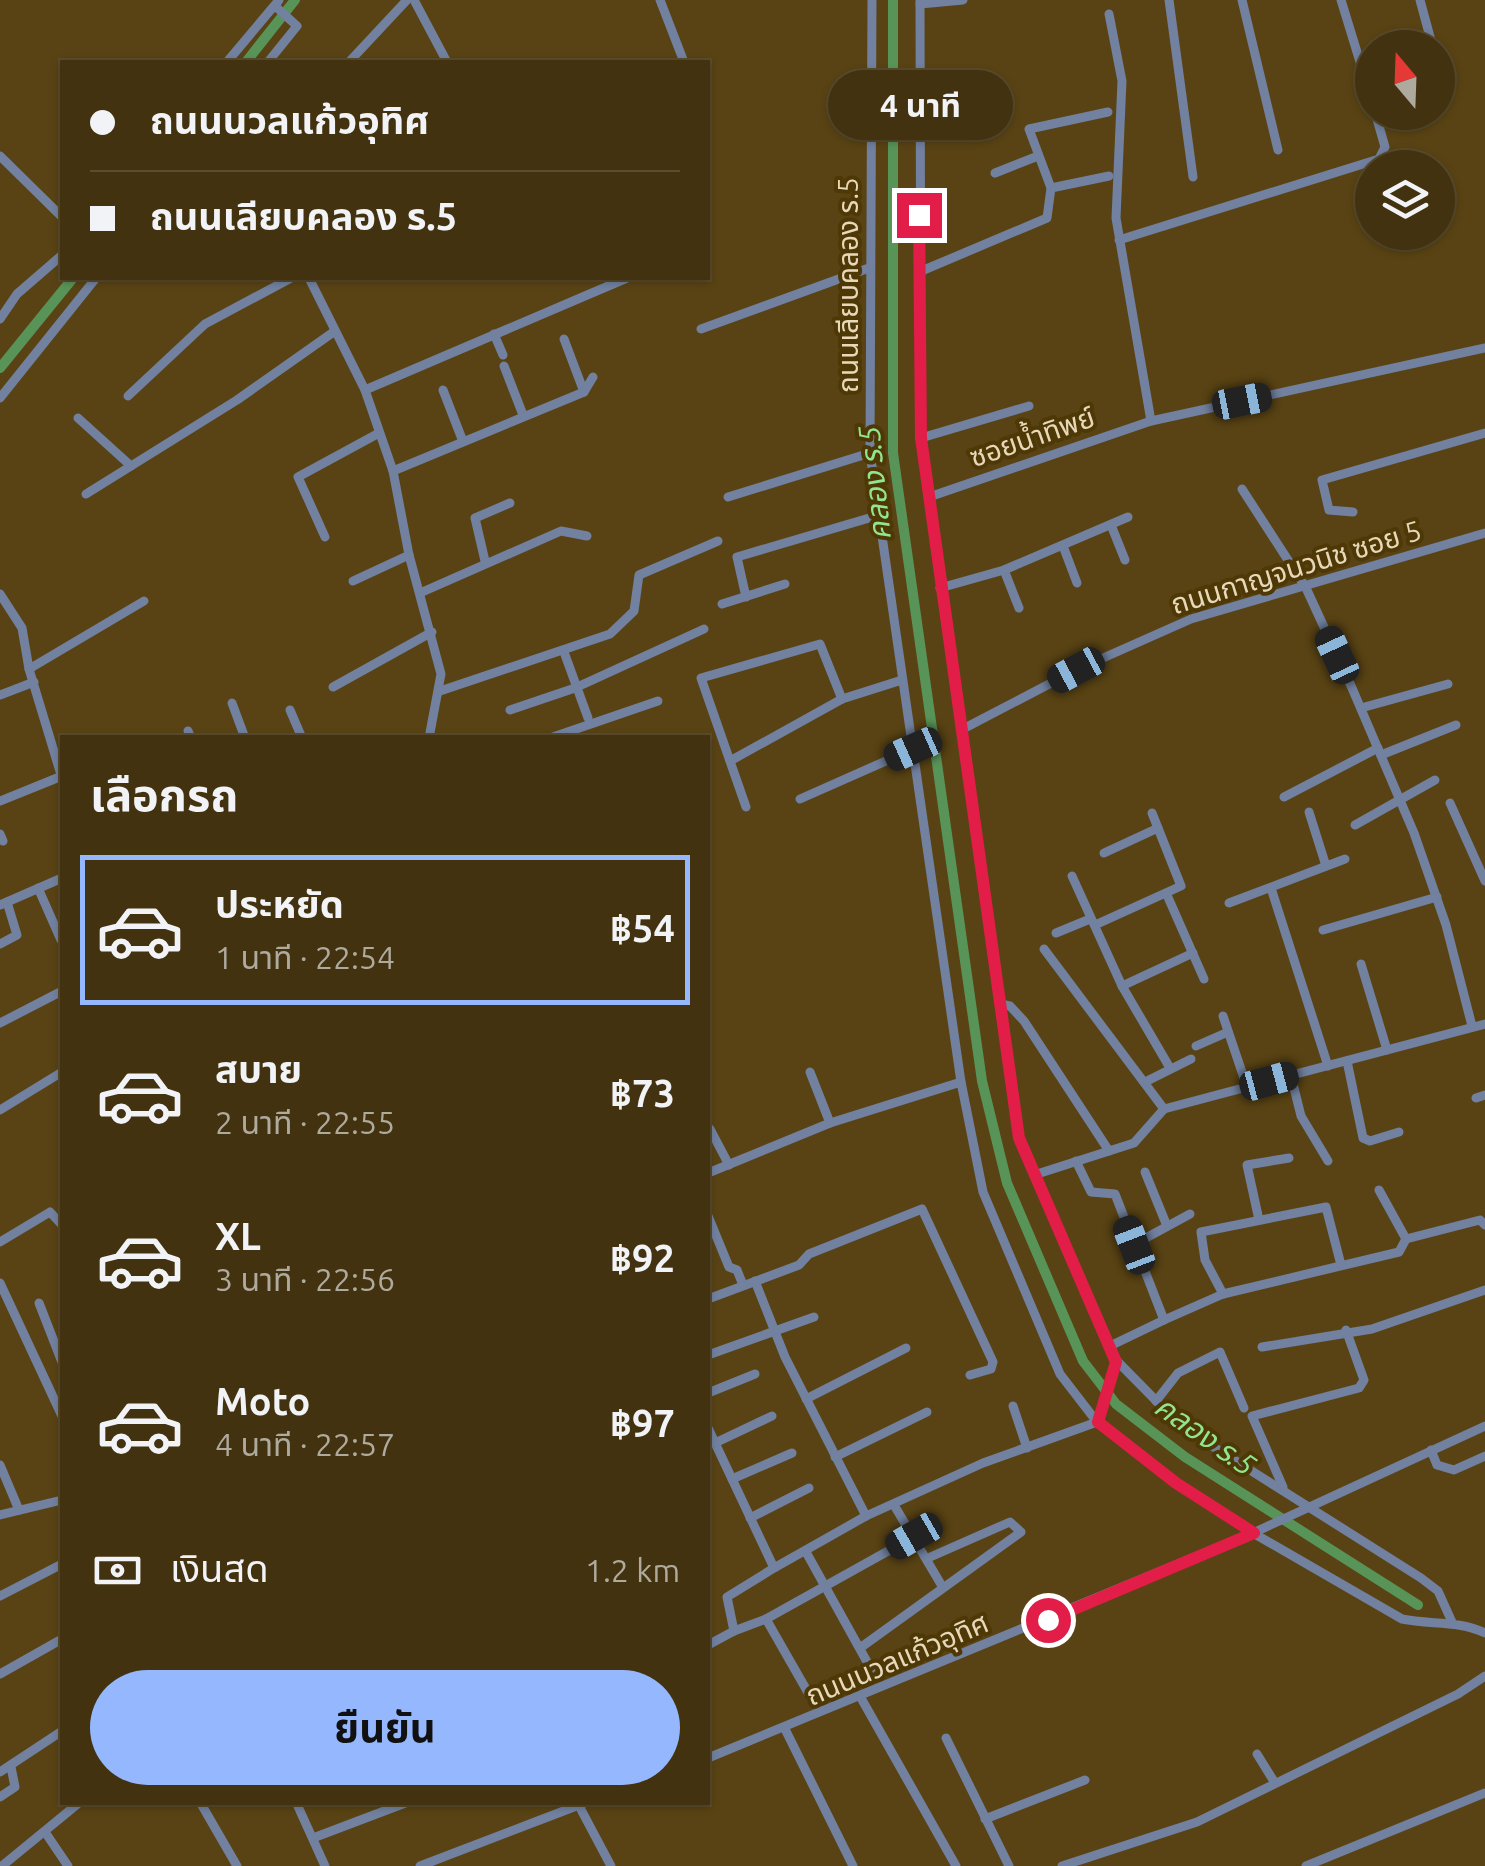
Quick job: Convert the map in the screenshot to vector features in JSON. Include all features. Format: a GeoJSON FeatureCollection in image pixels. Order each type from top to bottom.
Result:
{"type":"FeatureCollection","features":[{"type":"Feature","properties":{"kind":"street"},"geometry":{"type":"LineString","coordinates":[[351,60],[410,0],[446,60]]}},
{"type":"Feature","properties":{"kind":"street"},"geometry":{"type":"LineString","coordinates":[[660,0],[683,60]]}},
{"type":"Feature","properties":{"kind":"street","name":"ถนนเลียบคลอง ร.5"},"geometry":{"type":"LineString","coordinates":[[872,0],[870,453],[876,516],[961,1082],[983,1192],[1060,1374],[1098,1422],[1176,1483],[1402,1620],[1452,1622],[1485,1634]]}},
{"type":"Feature","properties":{"kind":"street"},"geometry":{"type":"LineString","coordinates":[[963,0],[920,2],[921,438],[1019,1138],[1116,1362],[1182,1427],[1310,1504],[1438,1591],[1452,1622]]}},
{"type":"Feature","properties":{"kind":"street"},"geometry":{"type":"LineString","coordinates":[[1169,0],[1193,176]]}},
{"type":"Feature","properties":{"kind":"street"},"geometry":{"type":"LineString","coordinates":[[1242,0],[1278,150]]}},
{"type":"Feature","properties":{"kind":"street"},"geometry":{"type":"LineString","coordinates":[[1341,0],[1355,46]]}},
{"type":"Feature","properties":{"kind":"street"},"geometry":{"type":"LineString","coordinates":[[1420,0],[1428,30]]}},
{"type":"Feature","properties":{"kind":"street"},"geometry":{"type":"LineString","coordinates":[[230,60],[279,6],[298,26],[270,60]]}},
{"type":"Feature","properties":{"kind":"street"},"geometry":{"type":"LineString","coordinates":[[1108,14],[1122,81],[1116,199],[1119,240],[1151,421]]}},
{"type":"Feature","properties":{"kind":"street"},"geometry":{"type":"LineString","coordinates":[[919,272],[1047,218],[1051,188],[1029,129],[1108,112]]}},
{"type":"Feature","properties":{"kind":"street"},"geometry":{"type":"LineString","coordinates":[[1119,240],[1379,159],[1385,147],[1381,130]]}},
{"type":"Feature","properties":{"kind":"street"},"geometry":{"type":"LineString","coordinates":[[0,156],[60,215]]}},
{"type":"Feature","properties":{"kind":"street"},"geometry":{"type":"LineString","coordinates":[[994,173],[1038,156]]}},
{"type":"Feature","properties":{"kind":"street"},"geometry":{"type":"LineString","coordinates":[[1051,188],[1109,176]]}},
{"type":"Feature","properties":{"kind":"street"},"geometry":{"type":"LineString","coordinates":[[0,319],[17,294],[60,257]]}},
{"type":"Feature","properties":{"kind":"street"},"geometry":{"type":"LineString","coordinates":[[701,328],[869,268]]}},
{"type":"Feature","properties":{"kind":"street"},"geometry":{"type":"LineString","coordinates":[[0,398],[94,280]]}},
{"type":"Feature","properties":{"kind":"street"},"geometry":{"type":"LineString","coordinates":[[128,396],[204,324],[287,280]]}},
{"type":"Feature","properties":{"kind":"street"},"geometry":{"type":"LineString","coordinates":[[310,280],[365,390],[394,471],[409,555],[432,632],[440,691],[430,735]]}},
{"type":"Feature","properties":{"kind":"street"},"geometry":{"type":"LineString","coordinates":[[365,390],[623,280]]}},
{"type":"Feature","properties":{"kind":"street"},"geometry":{"type":"LineString","coordinates":[[86,494],[237,400],[335,331]]}},
{"type":"Feature","properties":{"kind":"street"},"geometry":{"type":"LineString","coordinates":[[494,334],[523,414]]}},
{"type":"Feature","properties":{"kind":"street"},"geometry":{"type":"LineString","coordinates":[[564,340],[584,392]]}},
{"type":"Feature","properties":{"kind":"street","name":"ซอยน้ำทิพย์"},"geometry":{"type":"LineString","coordinates":[[929,497],[1151,421],[1485,348]]}},
{"type":"Feature","properties":{"kind":"street"},"geometry":{"type":"LineString","coordinates":[[394,471],[462,439],[584,392],[593,377]]}},
{"type":"Feature","properties":{"kind":"street"},"geometry":{"type":"LineString","coordinates":[[443,390],[462,439]]}},
{"type":"Feature","properties":{"kind":"street"},"geometry":{"type":"LineString","coordinates":[[921,438],[1029,406]]}},
{"type":"Feature","properties":{"kind":"street"},"geometry":{"type":"LineString","coordinates":[[78,418],[132,466]]}},
{"type":"Feature","properties":{"kind":"street"},"geometry":{"type":"LineString","coordinates":[[325,537],[298,477],[380,433]]}},
{"type":"Feature","properties":{"kind":"street"},"geometry":{"type":"LineString","coordinates":[[1353,512],[1329,510],[1321,482],[1485,434]]}},
{"type":"Feature","properties":{"kind":"street"},"geometry":{"type":"LineString","coordinates":[[728,497],[870,453]]}},
{"type":"Feature","properties":{"kind":"street"},"geometry":{"type":"LineString","coordinates":[[1242,490],[1306,588],[1400,799],[1437,897],[1472,1026]]}},
{"type":"Feature","properties":{"kind":"street"},"geometry":{"type":"LineString","coordinates":[[485,561],[475,518],[510,502]]}},
{"type":"Feature","properties":{"kind":"street"},"geometry":{"type":"LineString","coordinates":[[746,598],[737,557],[876,516]]}},
{"type":"Feature","properties":{"kind":"street"},"geometry":{"type":"LineString","coordinates":[[940,588],[1004,570],[1128,517]]}},
{"type":"Feature","properties":{"kind":"street"},"geometry":{"type":"LineString","coordinates":[[1111,525],[1125,560]]}},
{"type":"Feature","properties":{"kind":"street"},"geometry":{"type":"LineString","coordinates":[[420,593],[485,561],[562,531],[587,536]]}},
{"type":"Feature","properties":{"kind":"street","name":"ถนนกาญจนวนิช ซอย 5"},"geometry":{"type":"LineString","coordinates":[[961,730],[1076,670],[1191,619],[1485,533]]}},
{"type":"Feature","properties":{"kind":"street"},"geometry":{"type":"LineString","coordinates":[[440,691],[610,634],[634,611],[636,580],[646,570],[718,541]]}},
{"type":"Feature","properties":{"kind":"street"},"geometry":{"type":"LineString","coordinates":[[1062,546],[1076,583]]}},
{"type":"Feature","properties":{"kind":"street"},"geometry":{"type":"LineString","coordinates":[[353,581],[409,555]]}},
{"type":"Feature","properties":{"kind":"street"},"geometry":{"type":"LineString","coordinates":[[1004,570],[1018,608]]}},
{"type":"Feature","properties":{"kind":"street"},"geometry":{"type":"LineString","coordinates":[[722,604],[785,584]]}},
{"type":"Feature","properties":{"kind":"street"},"geometry":{"type":"LineString","coordinates":[[0,594],[22,628],[29,669],[60,770]]}},
{"type":"Feature","properties":{"kind":"street"},"geometry":{"type":"LineString","coordinates":[[29,669],[144,601]]}},
{"type":"Feature","properties":{"kind":"street"},"geometry":{"type":"LineString","coordinates":[[510,710],[574,688],[704,629]]}},
{"type":"Feature","properties":{"kind":"street"},"geometry":{"type":"LineString","coordinates":[[333,688],[432,632]]}},
{"type":"Feature","properties":{"kind":"street"},"geometry":{"type":"LineString","coordinates":[[746,807],[700,678],[820,644],[842,699]]}},
{"type":"Feature","properties":{"kind":"street"},"geometry":{"type":"LineString","coordinates":[[564,652],[588,718]]}},
{"type":"Feature","properties":{"kind":"street"},"geometry":{"type":"LineString","coordinates":[[730,761],[842,699],[902,680]]}},
{"type":"Feature","properties":{"kind":"street"},"geometry":{"type":"LineString","coordinates":[[0,695],[34,682]]}},
{"type":"Feature","properties":{"kind":"street"},"geometry":{"type":"LineString","coordinates":[[1360,708],[1448,684]]}},
{"type":"Feature","properties":{"kind":"street"},"geometry":{"type":"LineString","coordinates":[[559,735],[658,701]]}},
{"type":"Feature","properties":{"kind":"street"},"geometry":{"type":"LineString","coordinates":[[232,703],[244,735]]}},
{"type":"Feature","properties":{"kind":"street"},"geometry":{"type":"LineString","coordinates":[[290,710],[301,735]]}},
{"type":"Feature","properties":{"kind":"street"},"geometry":{"type":"LineString","coordinates":[[1284,796],[1379,752],[1456,725]]}},
{"type":"Feature","properties":{"kind":"street"},"geometry":{"type":"LineString","coordinates":[[800,799],[913,749]]}},
{"type":"Feature","properties":{"kind":"street"},"geometry":{"type":"LineString","coordinates":[[0,800],[60,778]]}},
{"type":"Feature","properties":{"kind":"street"},"geometry":{"type":"LineString","coordinates":[[1355,825],[1435,780]]}},
{"type":"Feature","properties":{"kind":"street"},"geometry":{"type":"LineString","coordinates":[[1450,802],[1485,880]]}},
{"type":"Feature","properties":{"kind":"street"},"geometry":{"type":"LineString","coordinates":[[1309,812],[1326,866]]}},
{"type":"Feature","properties":{"kind":"street"},"geometry":{"type":"LineString","coordinates":[[1056,933],[1179,890],[1182,880],[1152,813]]}},
{"type":"Feature","properties":{"kind":"street"},"geometry":{"type":"LineString","coordinates":[[1104,853],[1158,828]]}},
{"type":"Feature","properties":{"kind":"street"},"geometry":{"type":"LineString","coordinates":[[1229,903],[1345,859]]}},
{"type":"Feature","properties":{"kind":"street"},"geometry":{"type":"LineString","coordinates":[[1072,876],[1122,986],[1170,1068]]}},
{"type":"Feature","properties":{"kind":"street"},"geometry":{"type":"LineString","coordinates":[[0,944],[17,935],[3,904],[60,879]]}},
{"type":"Feature","properties":{"kind":"street"},"geometry":{"type":"LineString","coordinates":[[38,888],[60,938]]}},
{"type":"Feature","properties":{"kind":"street"},"geometry":{"type":"LineString","coordinates":[[1270,888],[1328,1066]]}},
{"type":"Feature","properties":{"kind":"street"},"geometry":{"type":"LineString","coordinates":[[1167,895],[1204,979]]}},
{"type":"Feature","properties":{"kind":"street"},"geometry":{"type":"LineString","coordinates":[[1323,930],[1437,897]]}},
{"type":"Feature","properties":{"kind":"street"},"geometry":{"type":"LineString","coordinates":[[1044,949],[1164,1109]]}},
{"type":"Feature","properties":{"kind":"street"},"geometry":{"type":"LineString","coordinates":[[1122,986],[1193,953]]}},
{"type":"Feature","properties":{"kind":"street"},"geometry":{"type":"LineString","coordinates":[[1361,964],[1387,1050]]}},
{"type":"Feature","properties":{"kind":"street"},"geometry":{"type":"LineString","coordinates":[[0,1023],[60,992]]}},
{"type":"Feature","properties":{"kind":"street"},"geometry":{"type":"LineString","coordinates":[[1000,1004],[1010,1006],[1024,1020],[1109,1151]]}},
{"type":"Feature","properties":{"kind":"street"},"geometry":{"type":"LineString","coordinates":[[1222,1016],[1247,1087]]}},
{"type":"Feature","properties":{"kind":"street"},"geometry":{"type":"LineString","coordinates":[[1034,1174],[1134,1143],[1164,1109],[1485,1024]]}},
{"type":"Feature","properties":{"kind":"street"},"geometry":{"type":"LineString","coordinates":[[1196,1046],[1228,1032]]}},
{"type":"Feature","properties":{"kind":"street"},"geometry":{"type":"LineString","coordinates":[[1146,1081],[1191,1059]]}},
{"type":"Feature","properties":{"kind":"street"},"geometry":{"type":"LineString","coordinates":[[1347,1061],[1363,1138],[1370,1141],[1398,1132]]}},
{"type":"Feature","properties":{"kind":"street"},"geometry":{"type":"LineString","coordinates":[[810,1072],[830,1123]]}},
{"type":"Feature","properties":{"kind":"street"},"geometry":{"type":"LineString","coordinates":[[0,1110],[60,1073]]}},
{"type":"Feature","properties":{"kind":"street"},"geometry":{"type":"LineString","coordinates":[[1291,1076],[1301,1116],[1328,1160]]}},
{"type":"Feature","properties":{"kind":"street"},"geometry":{"type":"LineString","coordinates":[[710,1172],[830,1123],[961,1082]]}},
{"type":"Feature","properties":{"kind":"street"},"geometry":{"type":"LineString","coordinates":[[710,1128],[728,1164]]}},
{"type":"Feature","properties":{"kind":"street"},"geometry":{"type":"LineString","coordinates":[[1259,1220],[1247,1165],[1289,1158]]}},
{"type":"Feature","properties":{"kind":"street"},"geometry":{"type":"LineString","coordinates":[[1076,1162],[1092,1192],[1115,1194],[1164,1320]]}},
{"type":"Feature","properties":{"kind":"street"},"geometry":{"type":"LineString","coordinates":[[1144,1172],[1167,1226]]}},
{"type":"Feature","properties":{"kind":"street"},"geometry":{"type":"LineString","coordinates":[[1379,1190],[1406,1238]]}},
{"type":"Feature","properties":{"kind":"street"},"geometry":{"type":"LineString","coordinates":[[1223,1294],[1206,1260],[1201,1232],[1326,1207],[1341,1265]]}},
{"type":"Feature","properties":{"kind":"street"},"geometry":{"type":"LineString","coordinates":[[710,1298],[922,1209],[993,1362],[991,1368],[970,1375]]}},
{"type":"Feature","properties":{"kind":"street"},"geometry":{"type":"LineString","coordinates":[[0,1242],[50,1212],[60,1223]]}},
{"type":"Feature","properties":{"kind":"street"},"geometry":{"type":"LineString","coordinates":[[1134,1245],[1190,1214]]}},
{"type":"Feature","properties":{"kind":"street"},"geometry":{"type":"LineString","coordinates":[[1110,1346],[1223,1294],[1399,1252],[1406,1238],[1480,1220],[1485,1225]]}},
{"type":"Feature","properties":{"kind":"street"},"geometry":{"type":"LineString","coordinates":[[710,1221],[729,1267],[737,1270],[743,1285]]}},
{"type":"Feature","properties":{"kind":"street"},"geometry":{"type":"LineString","coordinates":[[756,1280],[806,1399],[866,1516]]}},
{"type":"Feature","properties":{"kind":"street"},"geometry":{"type":"LineString","coordinates":[[0,1283],[60,1412]]}},
{"type":"Feature","properties":{"kind":"street"},"geometry":{"type":"LineString","coordinates":[[1262,1347],[1346,1330],[1372,1329],[1485,1290]]}},
{"type":"Feature","properties":{"kind":"street"},"geometry":{"type":"LineString","coordinates":[[39,1303],[60,1357]]}},
{"type":"Feature","properties":{"kind":"street"},"geometry":{"type":"LineString","coordinates":[[710,1354],[814,1317]]}},
{"type":"Feature","properties":{"kind":"street"},"geometry":{"type":"LineString","coordinates":[[1284,1489],[1252,1416],[1359,1388],[1364,1380],[1346,1330]]}},
{"type":"Feature","properties":{"kind":"street"},"geometry":{"type":"LineString","coordinates":[[806,1399],[906,1348]]}},
{"type":"Feature","properties":{"kind":"street"},"geometry":{"type":"LineString","coordinates":[[1156,1401],[1178,1373],[1220,1352],[1244,1408]]}},
{"type":"Feature","properties":{"kind":"street"},"geometry":{"type":"LineString","coordinates":[[734,1631],[727,1598],[774,1568],[866,1516],[1098,1422],[1116,1362]]}},
{"type":"Feature","properties":{"kind":"street"},"geometry":{"type":"LineString","coordinates":[[710,1392],[755,1374]]}},
{"type":"Feature","properties":{"kind":"street"},"geometry":{"type":"LineString","coordinates":[[1013,1406],[1027,1448]]}},
{"type":"Feature","properties":{"kind":"street"},"geometry":{"type":"LineString","coordinates":[[835,1456],[927,1412]]}},
{"type":"Feature","properties":{"kind":"street"},"geometry":{"type":"LineString","coordinates":[[715,1444],[772,1416]]}},
{"type":"Feature","properties":{"kind":"street","name":"ถนนนวลแก้วอุทิศ"},"geometry":{"type":"LineString","coordinates":[[710,1757],[785,1730],[1254,1533],[1485,1426]]}},
{"type":"Feature","properties":{"kind":"street"},"geometry":{"type":"LineString","coordinates":[[710,1433],[774,1568]]}},
{"type":"Feature","properties":{"kind":"street"},"geometry":{"type":"LineString","coordinates":[[1431,1450],[1438,1465],[1454,1470],[1485,1456]]}},
{"type":"Feature","properties":{"kind":"street"},"geometry":{"type":"LineString","coordinates":[[732,1479],[792,1453]]}},
{"type":"Feature","properties":{"kind":"street"},"geometry":{"type":"LineString","coordinates":[[0,1465],[19,1510]]}},
{"type":"Feature","properties":{"kind":"street"},"geometry":{"type":"LineString","coordinates":[[750,1518],[809,1488]]}},
{"type":"Feature","properties":{"kind":"street"},"geometry":{"type":"LineString","coordinates":[[0,1515],[60,1500]]}},
{"type":"Feature","properties":{"kind":"street"},"geometry":{"type":"LineString","coordinates":[[894,1505],[942,1586]]}},
{"type":"Feature","properties":{"kind":"street"},"geometry":{"type":"LineString","coordinates":[[860,1648],[1021,1532],[1019,1526],[1010,1522],[928,1558]]}},
{"type":"Feature","properties":{"kind":"street"},"geometry":{"type":"LineString","coordinates":[[710,1644],[766,1619],[914,1536]]}},
{"type":"Feature","properties":{"kind":"street"},"geometry":{"type":"LineString","coordinates":[[806,1552],[871,1669]]}},
{"type":"Feature","properties":{"kind":"street"},"geometry":{"type":"LineString","coordinates":[[0,1596],[60,1565]]}},
{"type":"Feature","properties":{"kind":"street"},"geometry":{"type":"LineString","coordinates":[[766,1619],[810,1696]]}},
{"type":"Feature","properties":{"kind":"street"},"geometry":{"type":"LineString","coordinates":[[0,1674],[60,1639]]}},
{"type":"Feature","properties":{"kind":"street"},"geometry":{"type":"LineString","coordinates":[[1062,1866],[1196,1822],[1458,1694],[1485,1676]]}},
{"type":"Feature","properties":{"kind":"street"},"geometry":{"type":"LineString","coordinates":[[860,1698],[956,1866]]}},
{"type":"Feature","properties":{"kind":"street"},"geometry":{"type":"LineString","coordinates":[[785,1730],[854,1866]]}},
{"type":"Feature","properties":{"kind":"street"},"geometry":{"type":"LineString","coordinates":[[0,1772],[60,1733]]}},
{"type":"Feature","properties":{"kind":"street"},"geometry":{"type":"LineString","coordinates":[[946,1738],[1009,1866]]}},
{"type":"Feature","properties":{"kind":"street"},"geometry":{"type":"LineString","coordinates":[[1257,1754],[1275,1784]]}},
{"type":"Feature","properties":{"kind":"street"},"geometry":{"type":"LineString","coordinates":[[0,1797],[15,1787],[11,1767]]}},
{"type":"Feature","properties":{"kind":"street"},"geometry":{"type":"LineString","coordinates":[[985,1819],[1085,1780]]}},
{"type":"Feature","properties":{"kind":"street"},"geometry":{"type":"LineString","coordinates":[[1306,1866],[1485,1793]]}},
{"type":"Feature","properties":{"kind":"street"},"geometry":{"type":"LineString","coordinates":[[2,1866],[76,1805]]}},
{"type":"Feature","properties":{"kind":"street"},"geometry":{"type":"LineString","coordinates":[[202,1805],[237,1866]]}},
{"type":"Feature","properties":{"kind":"street"},"geometry":{"type":"LineString","coordinates":[[297,1805],[325,1866]]}},
{"type":"Feature","properties":{"kind":"street"},"geometry":{"type":"LineString","coordinates":[[313,1838],[400,1805]]}},
{"type":"Feature","properties":{"kind":"street"},"geometry":{"type":"LineString","coordinates":[[420,1866],[578,1805]]}},
{"type":"Feature","properties":{"kind":"street"},"geometry":{"type":"LineString","coordinates":[[581,1805],[611,1866]]}},
{"type":"Feature","properties":{"kind":"street"},"geometry":{"type":"LineString","coordinates":[[45,1832],[68,1866]]}},
{"type":"Feature","properties":{"kind":"waterway"},"geometry":{"type":"LineString","coordinates":[[248,60],[295,0]]}},
{"type":"Feature","properties":{"kind":"waterway","name":"คลอง ร.5"},"geometry":{"type":"LineString","coordinates":[[893,0],[893,453],[982,1081],[1007,1183],[1083,1361],[1116,1404],[1185,1457],[1418,1605]]}},
{"type":"Feature","properties":{"kind":"waterway"},"geometry":{"type":"LineString","coordinates":[[0,368],[71,280]]}},
{"type":"Feature","properties":{"kind":"route"},"geometry":{"type":"LineString","coordinates":[[919,215],[921,438],[1019,1138],[1116,1362],[1098,1422],[1176,1483],[1254,1533],[1048,1620]]}}]}
